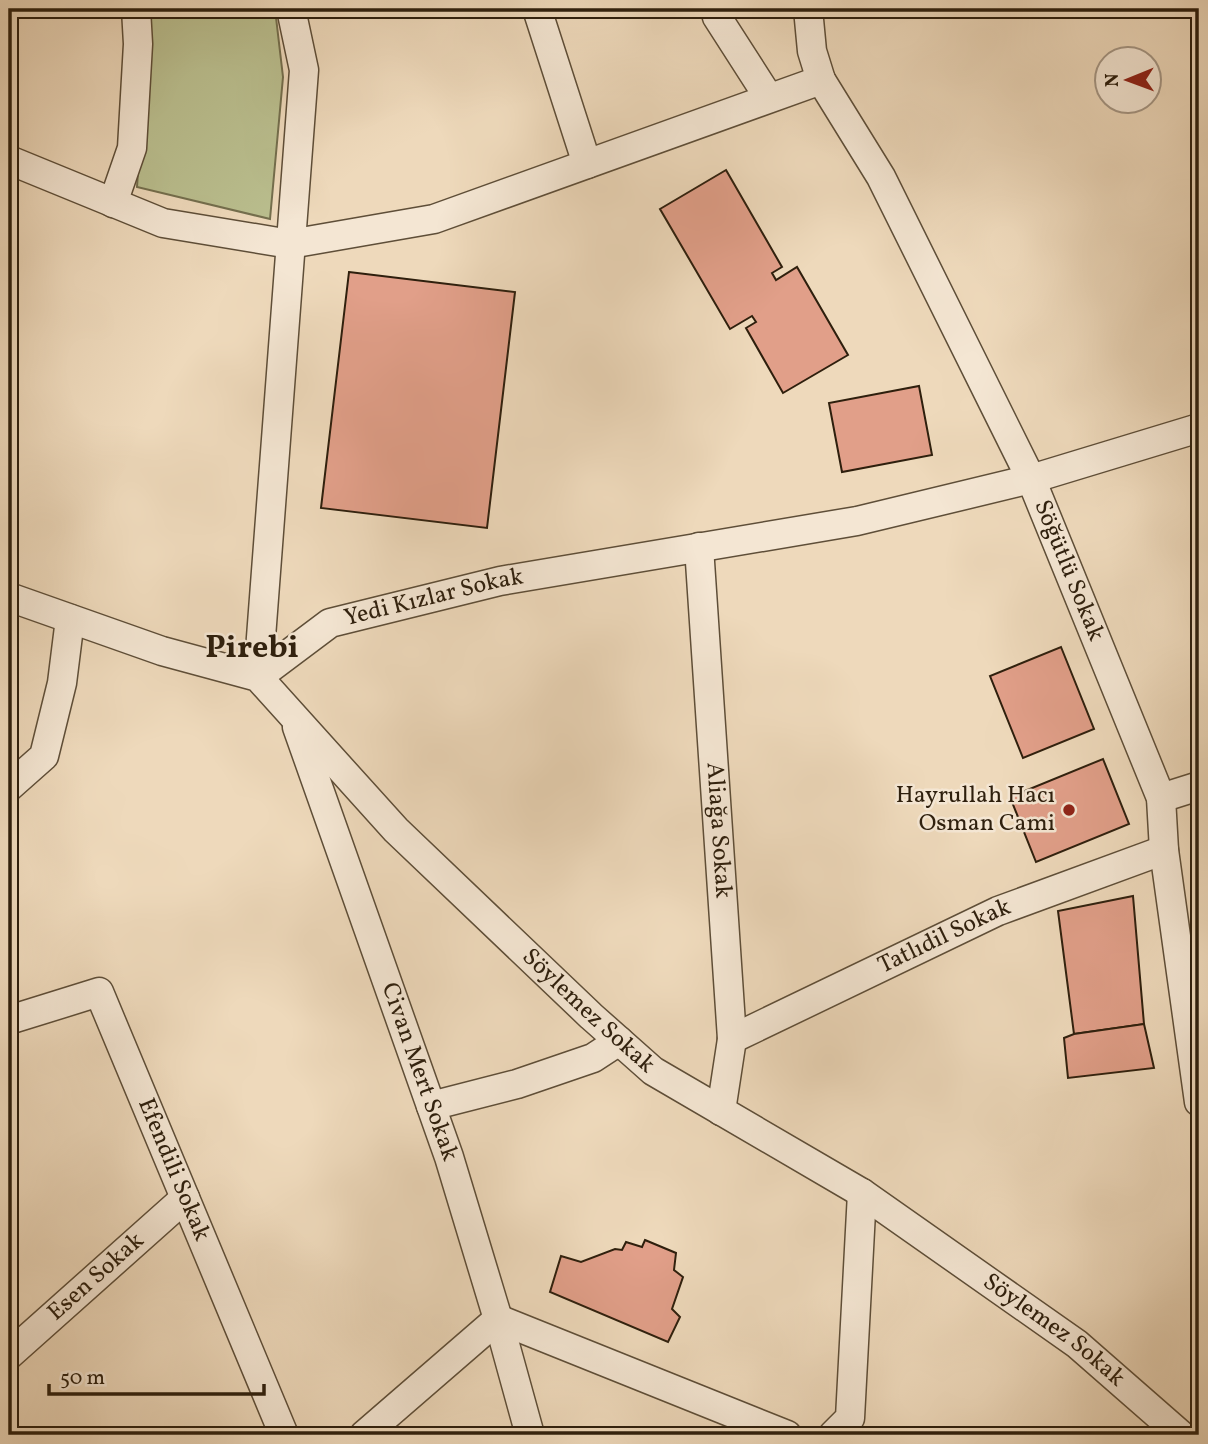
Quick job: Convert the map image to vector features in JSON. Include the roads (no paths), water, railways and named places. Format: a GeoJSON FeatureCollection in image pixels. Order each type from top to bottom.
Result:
{"type":"FeatureCollection","features":[{"type":"Feature","properties":{"kind":"street"},"geometry":{"type":"LineString","coordinates":[[113,203],[132,148],[138,44],[136,9]]}},
{"type":"Feature","properties":{"kind":"street"},"geometry":{"type":"LineString","coordinates":[[9,597],[162,651],[258,677],[304,70],[291,9]]}},
{"type":"Feature","properties":{"kind":"street"},"geometry":{"type":"LineString","coordinates":[[537,9],[587,164]]}},
{"type":"Feature","properties":{"kind":"street"},"geometry":{"type":"LineString","coordinates":[[715,9],[717,17],[769,98]]}},
{"type":"Feature","properties":{"kind":"street","name":"Söğütlü Sokak"},"geometry":{"type":"LineString","coordinates":[[808,9],[812,51],[821,80],[881,177],[1031,479],[1161,799],[1164,850],[1199,1102]]}},
{"type":"Feature","properties":{"kind":"street"},"geometry":{"type":"LineString","coordinates":[[9,160],[163,223],[290,244],[434,219],[821,80]]}},
{"type":"Feature","properties":{"kind":"street","name":"Yedi Kızlar Sokak"},"geometry":{"type":"LineString","coordinates":[[258,677],[330,623],[500,581],[857,521],[1031,479],[1199,428]]}},
{"type":"Feature","properties":{"kind":"street","name":"Aliağa Sokak"},"geometry":{"type":"LineString","coordinates":[[699,547],[732,1039],[721,1111]]}},
{"type":"Feature","properties":{"kind":"street"},"geometry":{"type":"LineString","coordinates":[[9,787],[44,756],[62,683],[70,619]]}},
{"type":"Feature","properties":{"kind":"street","name":"Söylemez Sokak"},"geometry":{"type":"LineString","coordinates":[[258,677],[396,830],[581,1007],[653,1071],[862,1193],[1077,1344],[1181,1435]]}},
{"type":"Feature","properties":{"kind":"street","name":"Civan Mert Sokak"},"geometry":{"type":"LineString","coordinates":[[292,715],[449,1157],[530,1435]]}},
{"type":"Feature","properties":{"kind":"street"},"geometry":{"type":"LineString","coordinates":[[1161,799],[1199,786]]}},
{"type":"Feature","properties":{"kind":"street","name":"Tatlıdil Sokak"},"geometry":{"type":"LineString","coordinates":[[732,1039],[998,911],[1164,850]]}},
{"type":"Feature","properties":{"kind":"street","name":"Efendili Sokak"},"geometry":{"type":"LineString","coordinates":[[9,1020],[99,992],[284,1435]]}},
{"type":"Feature","properties":{"kind":"street"},"geometry":{"type":"LineString","coordinates":[[431,1106],[517,1083],[593,1058],[619,1041]]}},
{"type":"Feature","properties":{"kind":"street"},"geometry":{"type":"LineString","coordinates":[[833,1435],[850,1418],[862,1193]]}},
{"type":"Feature","properties":{"kind":"street","name":"Esen Sokak"},"geometry":{"type":"LineString","coordinates":[[9,1355],[185,1198]]}},
{"type":"Feature","properties":{"kind":"street"},"geometry":{"type":"LineString","coordinates":[[364,1435],[498,1319],[787,1435]]}},
{"type":"Feature","properties":{"kind":"place","name":"Hayrullah Hacı Osman Cami"},"geometry":{"type":"Point","coordinates":[1069,810]}},
{"type":"Feature","properties":{"kind":"district","name":"Pirebi"},"geometry":{"type":"Point","coordinates":[252,649]}}]}
